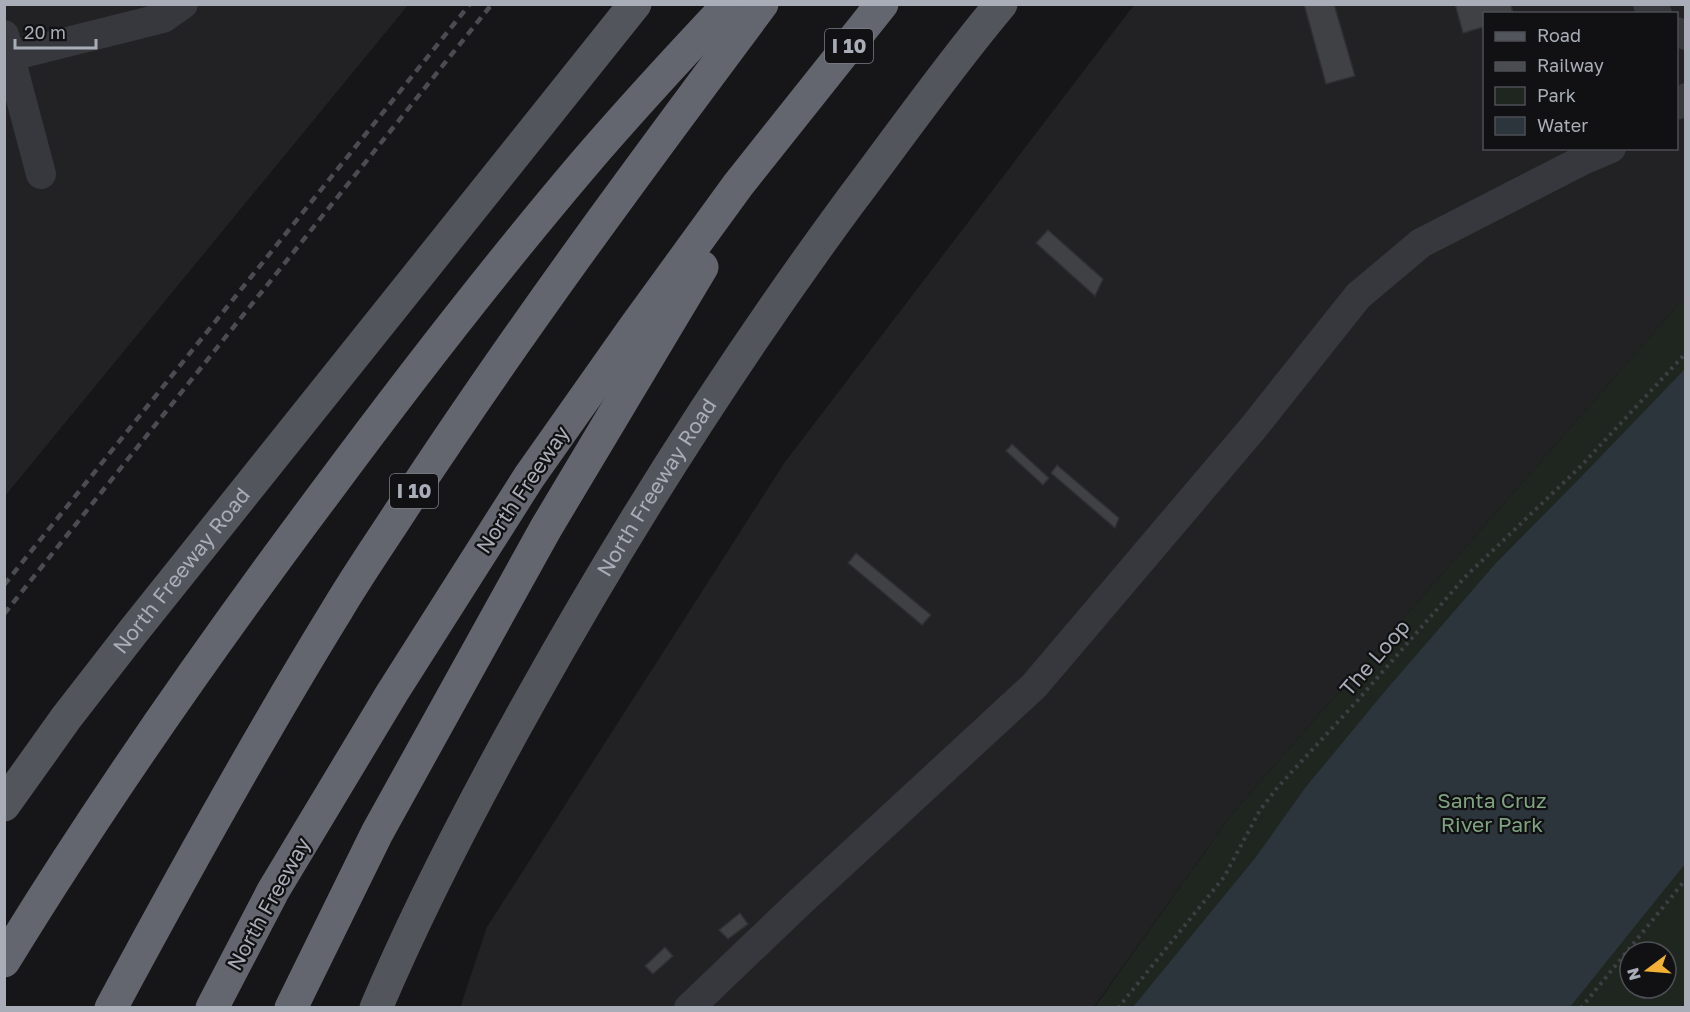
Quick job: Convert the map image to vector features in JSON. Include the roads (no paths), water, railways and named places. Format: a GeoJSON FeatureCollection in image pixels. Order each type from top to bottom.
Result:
{"type":"FeatureCollection","features":[{"type":"Feature","properties":{"kind":"highway"},"geometry":{"type":"LineString","coordinates":[[4,961],[122,777],[225,628],[364,440],[583,165],[661,76],[729,4]]}},
{"type":"Feature","properties":{"kind":"highway","name":"I 10"},"geometry":{"type":"LineString","coordinates":[[111,1008],[168,902],[337,609],[437,455],[529,321],[762,4]]}},
{"type":"Feature","properties":{"kind":"highway","name":"North Freeway"},"geometry":{"type":"LineString","coordinates":[[212,1008],[273,891],[392,693],[529,477],[738,185],[882,4]]}},
{"type":"Feature","properties":{"kind":"highway"},"geometry":{"type":"LineString","coordinates":[[291,1008],[377,833],[546,528],[690,286],[816,88]]}},
{"type":"Feature","properties":{"kind":"main road","name":"North Freeway Road"},"geometry":{"type":"LineString","coordinates":[[4,805],[66,718],[132,633],[635,4]]}},
{"type":"Feature","properties":{"kind":"main road","name":"North Freeway Road"},"geometry":{"type":"LineString","coordinates":[[376,1008],[400,952],[501,752],[616,549],[699,418],[793,280],[904,129],[1001,4]]}},
{"type":"Feature","properties":{"kind":"street"},"geometry":{"type":"LineString","coordinates":[[41,174],[12,87],[8,46],[163,18],[183,4]]}},
{"type":"Feature","properties":{"kind":"street"},"geometry":{"type":"LineString","coordinates":[[689,1008],[1034,686],[1253,428],[1358,296],[1421,243],[1606,150]]}},
{"type":"Feature","properties":{"kind":"water","name":"Santa Cruz River Park"},"geometry":{"type":"Polygon","coordinates":[[[1685,369],[1685,864],[1624,940],[1618,940],[1618,947],[1570,1007],[1133,1007],[1256,857],[1305,788],[1386,690],[1496,563],[1685,369]]]}},
{"type":"Feature","properties":{"kind":"railway"},"geometry":{"type":"LineString","coordinates":[[4,585],[470,4]]}},
{"type":"Feature","properties":{"kind":"railway"},"geometry":{"type":"LineString","coordinates":[[4,614],[492,4]]}}]}
